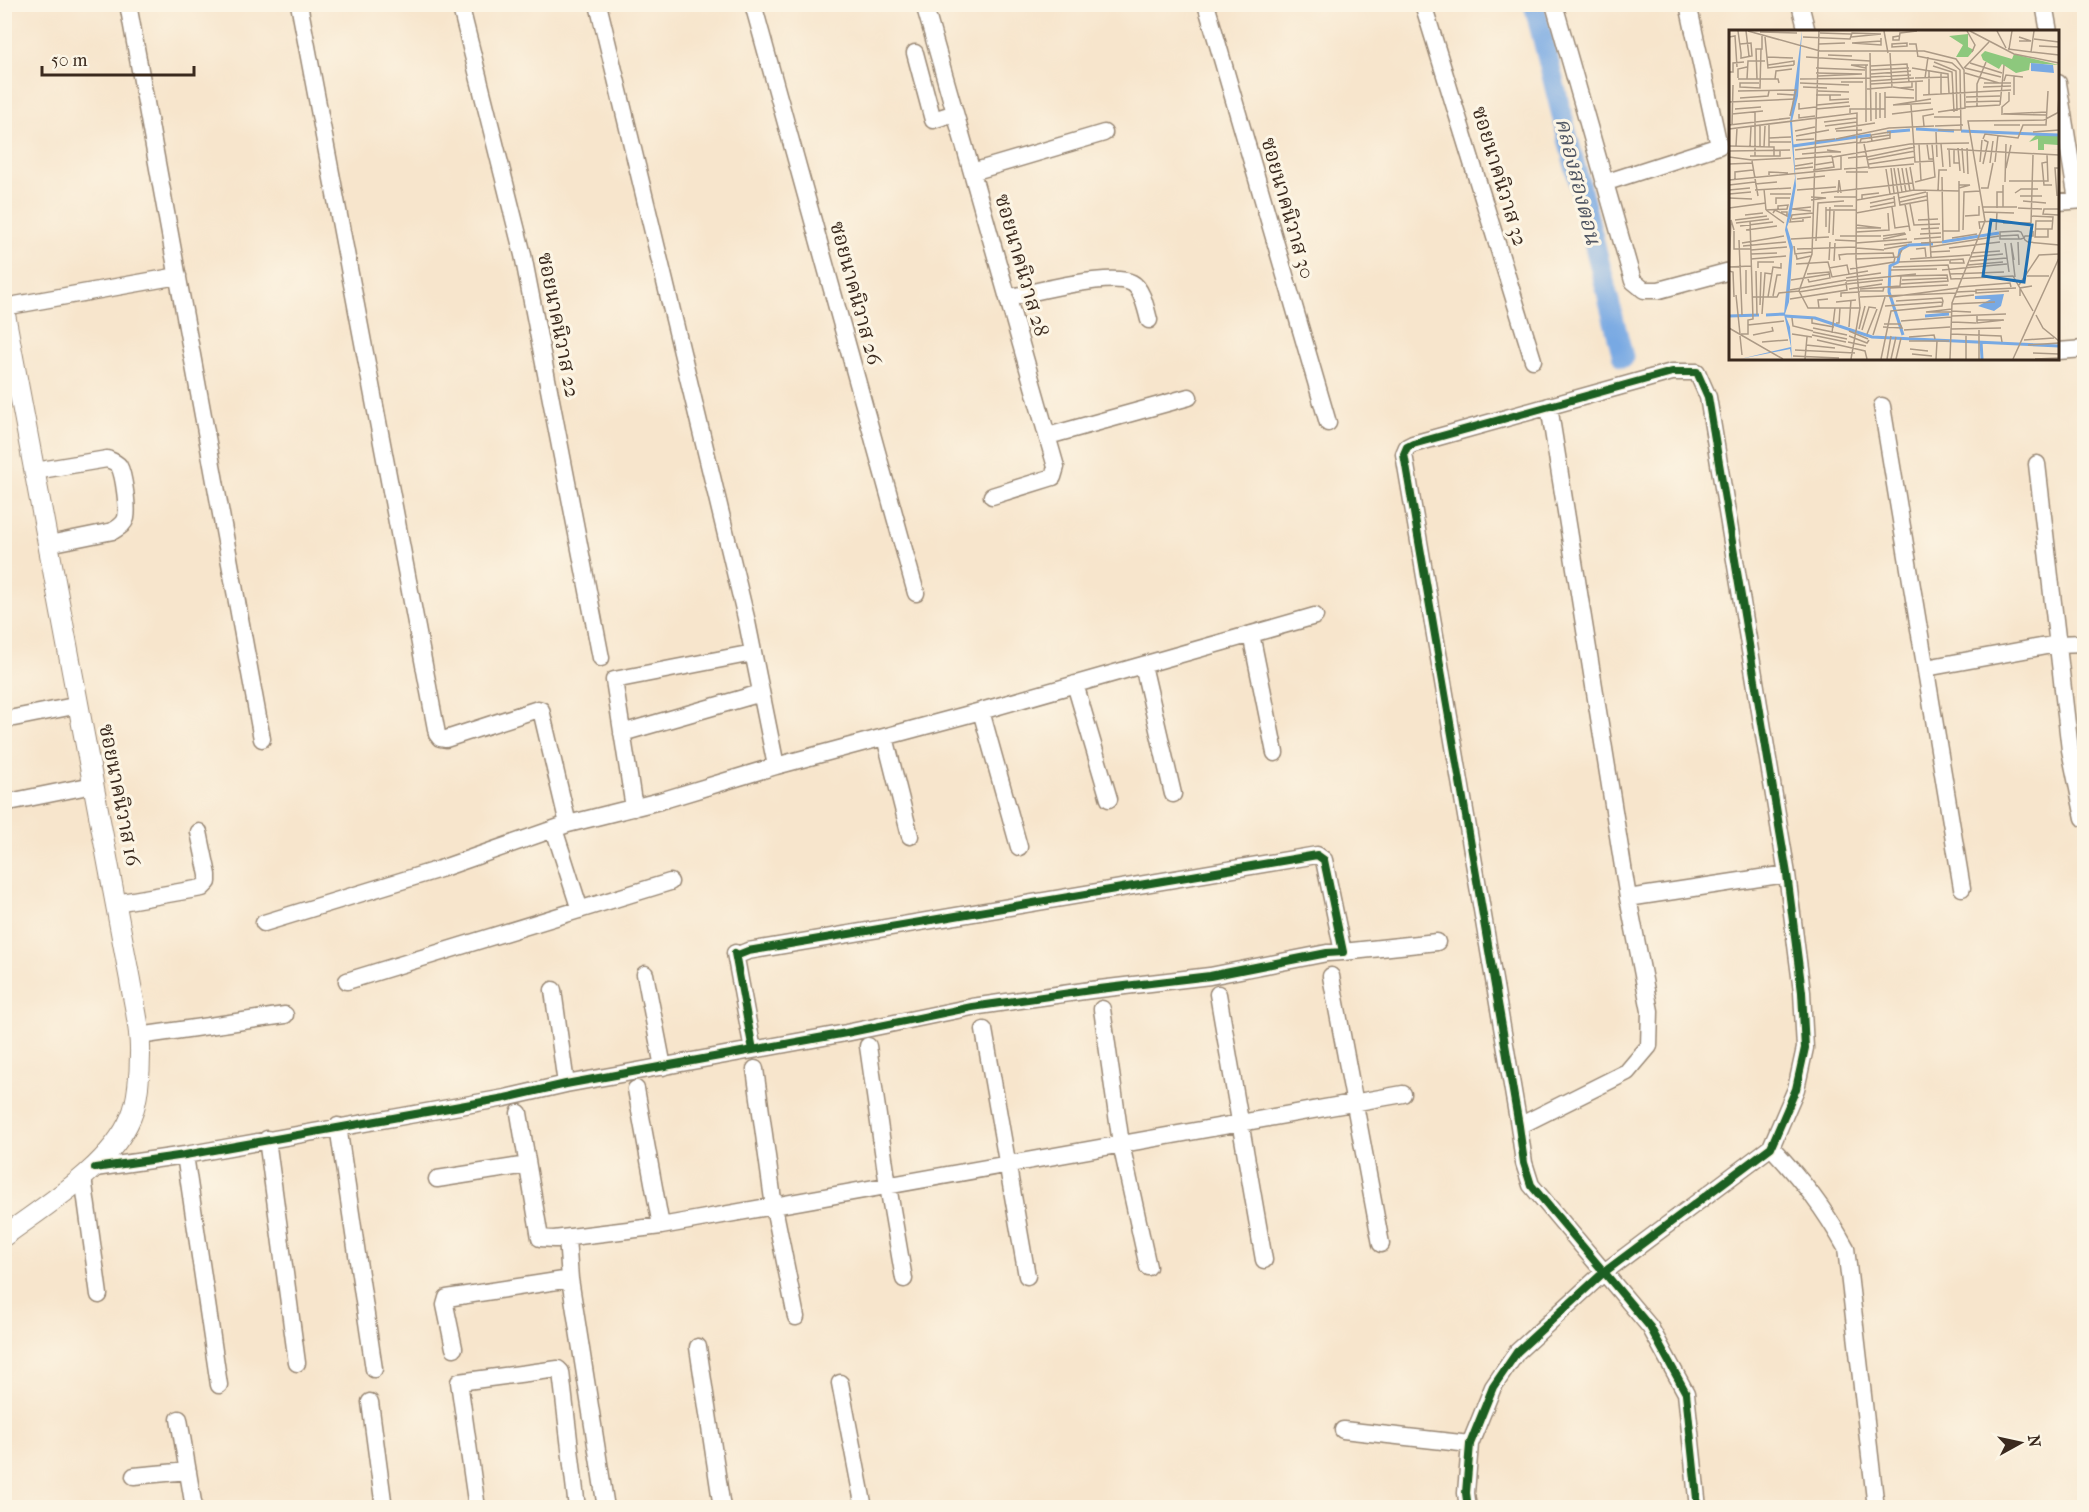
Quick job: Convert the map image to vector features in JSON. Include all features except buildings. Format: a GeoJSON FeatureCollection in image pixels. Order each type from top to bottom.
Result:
{"type":"FeatureCollection","features":[{"type":"Feature","properties":{"kind":"street"},"geometry":{"type":"LineString","coordinates":[[128,4],[262,739]]}},
{"type":"Feature","properties":{"kind":"street"},"geometry":{"type":"LineString","coordinates":[[299,4],[437,734],[440,738],[446,739],[538,709],[541,711],[561,827],[580,910]]}},
{"type":"Feature","properties":{"kind":"street","name":"ซอยนาคนิวาส 22"},"geometry":{"type":"LineString","coordinates":[[460,4],[523,255],[601,658]]}},
{"type":"Feature","properties":{"kind":"street"},"geometry":{"type":"LineString","coordinates":[[598,4],[753,653],[776,766]]}},
{"type":"Feature","properties":{"kind":"street","name":"ซอยนาคนิวาส 26"},"geometry":{"type":"LineString","coordinates":[[753,4],[916,593]]}},
{"type":"Feature","properties":{"kind":"street","name":"ซอยนาคนิวาส 28"},"geometry":{"type":"LineString","coordinates":[[924,4],[1056,467],[1053,477],[992,496]]}},
{"type":"Feature","properties":{"kind":"street","name":"ซอยนาคนิวาส 30"},"geometry":{"type":"LineString","coordinates":[[1206,4],[1328,423]]}},
{"type":"Feature","properties":{"kind":"street","name":"ซอยนาคนิวาส 32"},"geometry":{"type":"LineString","coordinates":[[1423,4],[1533,360]]}},
{"type":"Feature","properties":{"kind":"street"},"geometry":{"type":"LineString","coordinates":[[1554,4],[1633,281],[1644,290],[1659,290],[1729,272]]}},
{"type":"Feature","properties":{"kind":"street"},"geometry":{"type":"LineString","coordinates":[[1604,183],[1719,146],[1688,4]]}},
{"type":"Feature","properties":{"kind":"street"},"geometry":{"type":"LineString","coordinates":[[1800,4],[1806,30]]}},
{"type":"Feature","properties":{"kind":"street"},"geometry":{"type":"LineString","coordinates":[[2044,4],[2049,30]]}},
{"type":"Feature","properties":{"kind":"street"},"geometry":{"type":"LineString","coordinates":[[915,53],[933,120],[955,113]]}},
{"type":"Feature","properties":{"kind":"street"},"geometry":{"type":"LineString","coordinates":[[2059,88],[2081,200],[2059,202]]}},
{"type":"Feature","properties":{"kind":"street"},"geometry":{"type":"LineString","coordinates":[[972,172],[1104,133]]}},
{"type":"Feature","properties":{"kind":"street"},"geometry":{"type":"LineString","coordinates":[[4,308],[178,276]]}},
{"type":"Feature","properties":{"kind":"street"},"geometry":{"type":"LineString","coordinates":[[1008,298],[1097,279],[1131,282],[1138,289],[1149,320]]}},
{"type":"Feature","properties":{"kind":"street","name":"ซอยนาคนิวาส 16"},"geometry":{"type":"LineString","coordinates":[[4,308],[139,1036],[138,1084],[132,1116],[116,1144],[89,1172],[4,1236]]}},
{"type":"Feature","properties":{"kind":"street"},"geometry":{"type":"LineString","coordinates":[[2059,351],[2085,350]]}},
{"type":"Feature","properties":{"kind":"street"},"geometry":{"type":"LineString","coordinates":[[1468,1508],[1470,1443],[1493,1387],[1517,1352],[1603,1273],[1771,1147],[1796,1089],[1805,1048],[1803,992],[1787,874],[1708,397],[1697,372],[1672,372],[1413,444],[1407,447],[1404,454],[1524,1163],[1531,1185],[1603,1273],[1650,1327],[1686,1393],[1698,1508]]}},
{"type":"Feature","properties":{"kind":"street"},"geometry":{"type":"LineString","coordinates":[[1048,436],[1189,397]]}},
{"type":"Feature","properties":{"kind":"street"},"geometry":{"type":"LineString","coordinates":[[1519,1126],[1628,1072],[1649,1046],[1650,1011],[1628,898],[1549,406]]}},
{"type":"Feature","properties":{"kind":"street"},"geometry":{"type":"LineString","coordinates":[[1882,406],[1962,888]]}},
{"type":"Feature","properties":{"kind":"street"},"geometry":{"type":"LineString","coordinates":[[35,471],[107,459],[114,461],[120,467],[126,499],[126,518],[122,525],[113,531],[49,544]]}},
{"type":"Feature","properties":{"kind":"street"},"geometry":{"type":"LineString","coordinates":[[2037,464],[2070,750],[2085,818]]}},
{"type":"Feature","properties":{"kind":"street"},"geometry":{"type":"LineString","coordinates":[[264,923],[440,869],[561,827],[1315,616]]}},
{"type":"Feature","properties":{"kind":"street"},"geometry":{"type":"LineString","coordinates":[[1251,634],[1275,753]]}},
{"type":"Feature","properties":{"kind":"street"},"geometry":{"type":"LineString","coordinates":[[1926,668],[2057,644],[2085,643]]}},
{"type":"Feature","properties":{"kind":"street"},"geometry":{"type":"LineString","coordinates":[[634,808],[614,680],[753,653]]}},
{"type":"Feature","properties":{"kind":"street"},"geometry":{"type":"LineString","coordinates":[[1143,664],[1173,794]]}},
{"type":"Feature","properties":{"kind":"street"},"geometry":{"type":"LineString","coordinates":[[1075,684],[1110,800]]}},
{"type":"Feature","properties":{"kind":"street"},"geometry":{"type":"LineString","coordinates":[[622,734],[761,693]]}},
{"type":"Feature","properties":{"kind":"street"},"geometry":{"type":"LineString","coordinates":[[4,720],[79,705]]}},
{"type":"Feature","properties":{"kind":"street"},"geometry":{"type":"LineString","coordinates":[[981,711],[1019,847]]}},
{"type":"Feature","properties":{"kind":"street"},"geometry":{"type":"LineString","coordinates":[[885,737],[910,836]]}},
{"type":"Feature","properties":{"kind":"street"},"geometry":{"type":"LineString","coordinates":[[4,803],[93,785]]}},
{"type":"Feature","properties":{"kind":"street"},"geometry":{"type":"LineString","coordinates":[[116,903],[202,888],[208,882],[200,832]]}},
{"type":"Feature","properties":{"kind":"street"},"geometry":{"type":"LineString","coordinates":[[753,1050],[735,953],[738,955],[748,951],[1317,855],[1324,860],[1343,952]]}},
{"type":"Feature","properties":{"kind":"street"},"geometry":{"type":"LineString","coordinates":[[1628,898],[1787,874]]}},
{"type":"Feature","properties":{"kind":"street"},"geometry":{"type":"LineString","coordinates":[[347,981],[670,882]]}},
{"type":"Feature","properties":{"kind":"street"},"geometry":{"type":"LineString","coordinates":[[99,1295],[89,1172],[505,1098],[566,1084],[972,1007],[1210,976],[1327,953],[1437,942]]}},
{"type":"Feature","properties":{"kind":"street"},"geometry":{"type":"LineString","coordinates":[[645,974],[663,1067]]}},
{"type":"Feature","properties":{"kind":"street"},"geometry":{"type":"LineString","coordinates":[[1331,976],[1381,1244]]}},
{"type":"Feature","properties":{"kind":"street"},"geometry":{"type":"LineString","coordinates":[[553,990],[566,1084]]}},
{"type":"Feature","properties":{"kind":"street"},"geometry":{"type":"LineString","coordinates":[[1218,993],[1264,1260]]}},
{"type":"Feature","properties":{"kind":"street"},"geometry":{"type":"LineString","coordinates":[[1102,1009],[1121,1144],[1148,1267]]}},
{"type":"Feature","properties":{"kind":"street"},"geometry":{"type":"LineString","coordinates":[[139,1036],[285,1015]]}},
{"type":"Feature","properties":{"kind":"street"},"geometry":{"type":"LineString","coordinates":[[984,1030],[1027,1276]]}},
{"type":"Feature","properties":{"kind":"street"},"geometry":{"type":"LineString","coordinates":[[868,1046],[904,1279]]}},
{"type":"Feature","properties":{"kind":"street"},"geometry":{"type":"LineString","coordinates":[[755,1069],[774,1207],[796,1317]]}},
{"type":"Feature","properties":{"kind":"street"},"geometry":{"type":"LineString","coordinates":[[636,1089],[661,1226]]}},
{"type":"Feature","properties":{"kind":"street"},"geometry":{"type":"LineString","coordinates":[[519,1113],[540,1238],[567,1238],[661,1226],[774,1207],[1403,1094]]}},
{"type":"Feature","properties":{"kind":"street"},"geometry":{"type":"LineString","coordinates":[[338,1126],[374,1369]]}},
{"type":"Feature","properties":{"kind":"street"},"geometry":{"type":"LineString","coordinates":[[267,1139],[297,1363]]}},
{"type":"Feature","properties":{"kind":"street"},"geometry":{"type":"LineString","coordinates":[[1771,1147],[1801,1178],[1828,1215],[1846,1248],[1876,1508]]}},
{"type":"Feature","properties":{"kind":"street"},"geometry":{"type":"LineString","coordinates":[[185,1155],[219,1384]]}},
{"type":"Feature","properties":{"kind":"street"},"geometry":{"type":"LineString","coordinates":[[437,1179],[527,1165]]}},
{"type":"Feature","properties":{"kind":"street"},"geometry":{"type":"LineString","coordinates":[[567,1238],[570,1279],[606,1508]]}},
{"type":"Feature","properties":{"kind":"street"},"geometry":{"type":"LineString","coordinates":[[454,1348],[445,1305],[447,1298],[570,1279]]}},
{"type":"Feature","properties":{"kind":"street"},"geometry":{"type":"LineString","coordinates":[[698,1347],[722,1508]]}},
{"type":"Feature","properties":{"kind":"street"},"geometry":{"type":"LineString","coordinates":[[477,1508],[459,1382],[558,1369],[561,1372],[577,1508]]}},
{"type":"Feature","properties":{"kind":"street"},"geometry":{"type":"LineString","coordinates":[[840,1383],[864,1508]]}},
{"type":"Feature","properties":{"kind":"street"},"geometry":{"type":"LineString","coordinates":[[370,1402],[384,1508]]}},
{"type":"Feature","properties":{"kind":"street"},"geometry":{"type":"LineString","coordinates":[[179,1419],[194,1508]]}},
{"type":"Feature","properties":{"kind":"street"},"geometry":{"type":"LineString","coordinates":[[1343,1430],[1470,1443]]}},
{"type":"Feature","properties":{"kind":"street"},"geometry":{"type":"LineString","coordinates":[[134,1476],[188,1471]]}},
{"type":"Feature","properties":{"kind":"waterway","name":"คลองสองตอน"},"geometry":{"type":"LineString","coordinates":[[1534,4],[1623,357]]}},
{"type":"Feature","properties":{"kind":"cycle path"},"geometry":{"type":"LineString","coordinates":[[1468,1508],[1466,1493],[1470,1444],[1493,1387],[1517,1352],[1603,1273],[1771,1147],[1796,1089],[1805,1048],[1802,992],[1787,874],[1708,397],[1697,372],[1672,372],[1413,444],[1407,447],[1404,454],[1524,1163],[1531,1185],[1650,1327],[1686,1393],[1698,1508]]}},
{"type":"Feature","properties":{"kind":"cycle path"},"geometry":{"type":"LineString","coordinates":[[95,1168],[185,1155],[505,1098],[566,1084],[846,1033],[972,1007],[1210,976],[1327,953],[1343,952],[1324,860],[1317,855],[748,951],[738,955],[735,953],[753,1050]]}}]}
